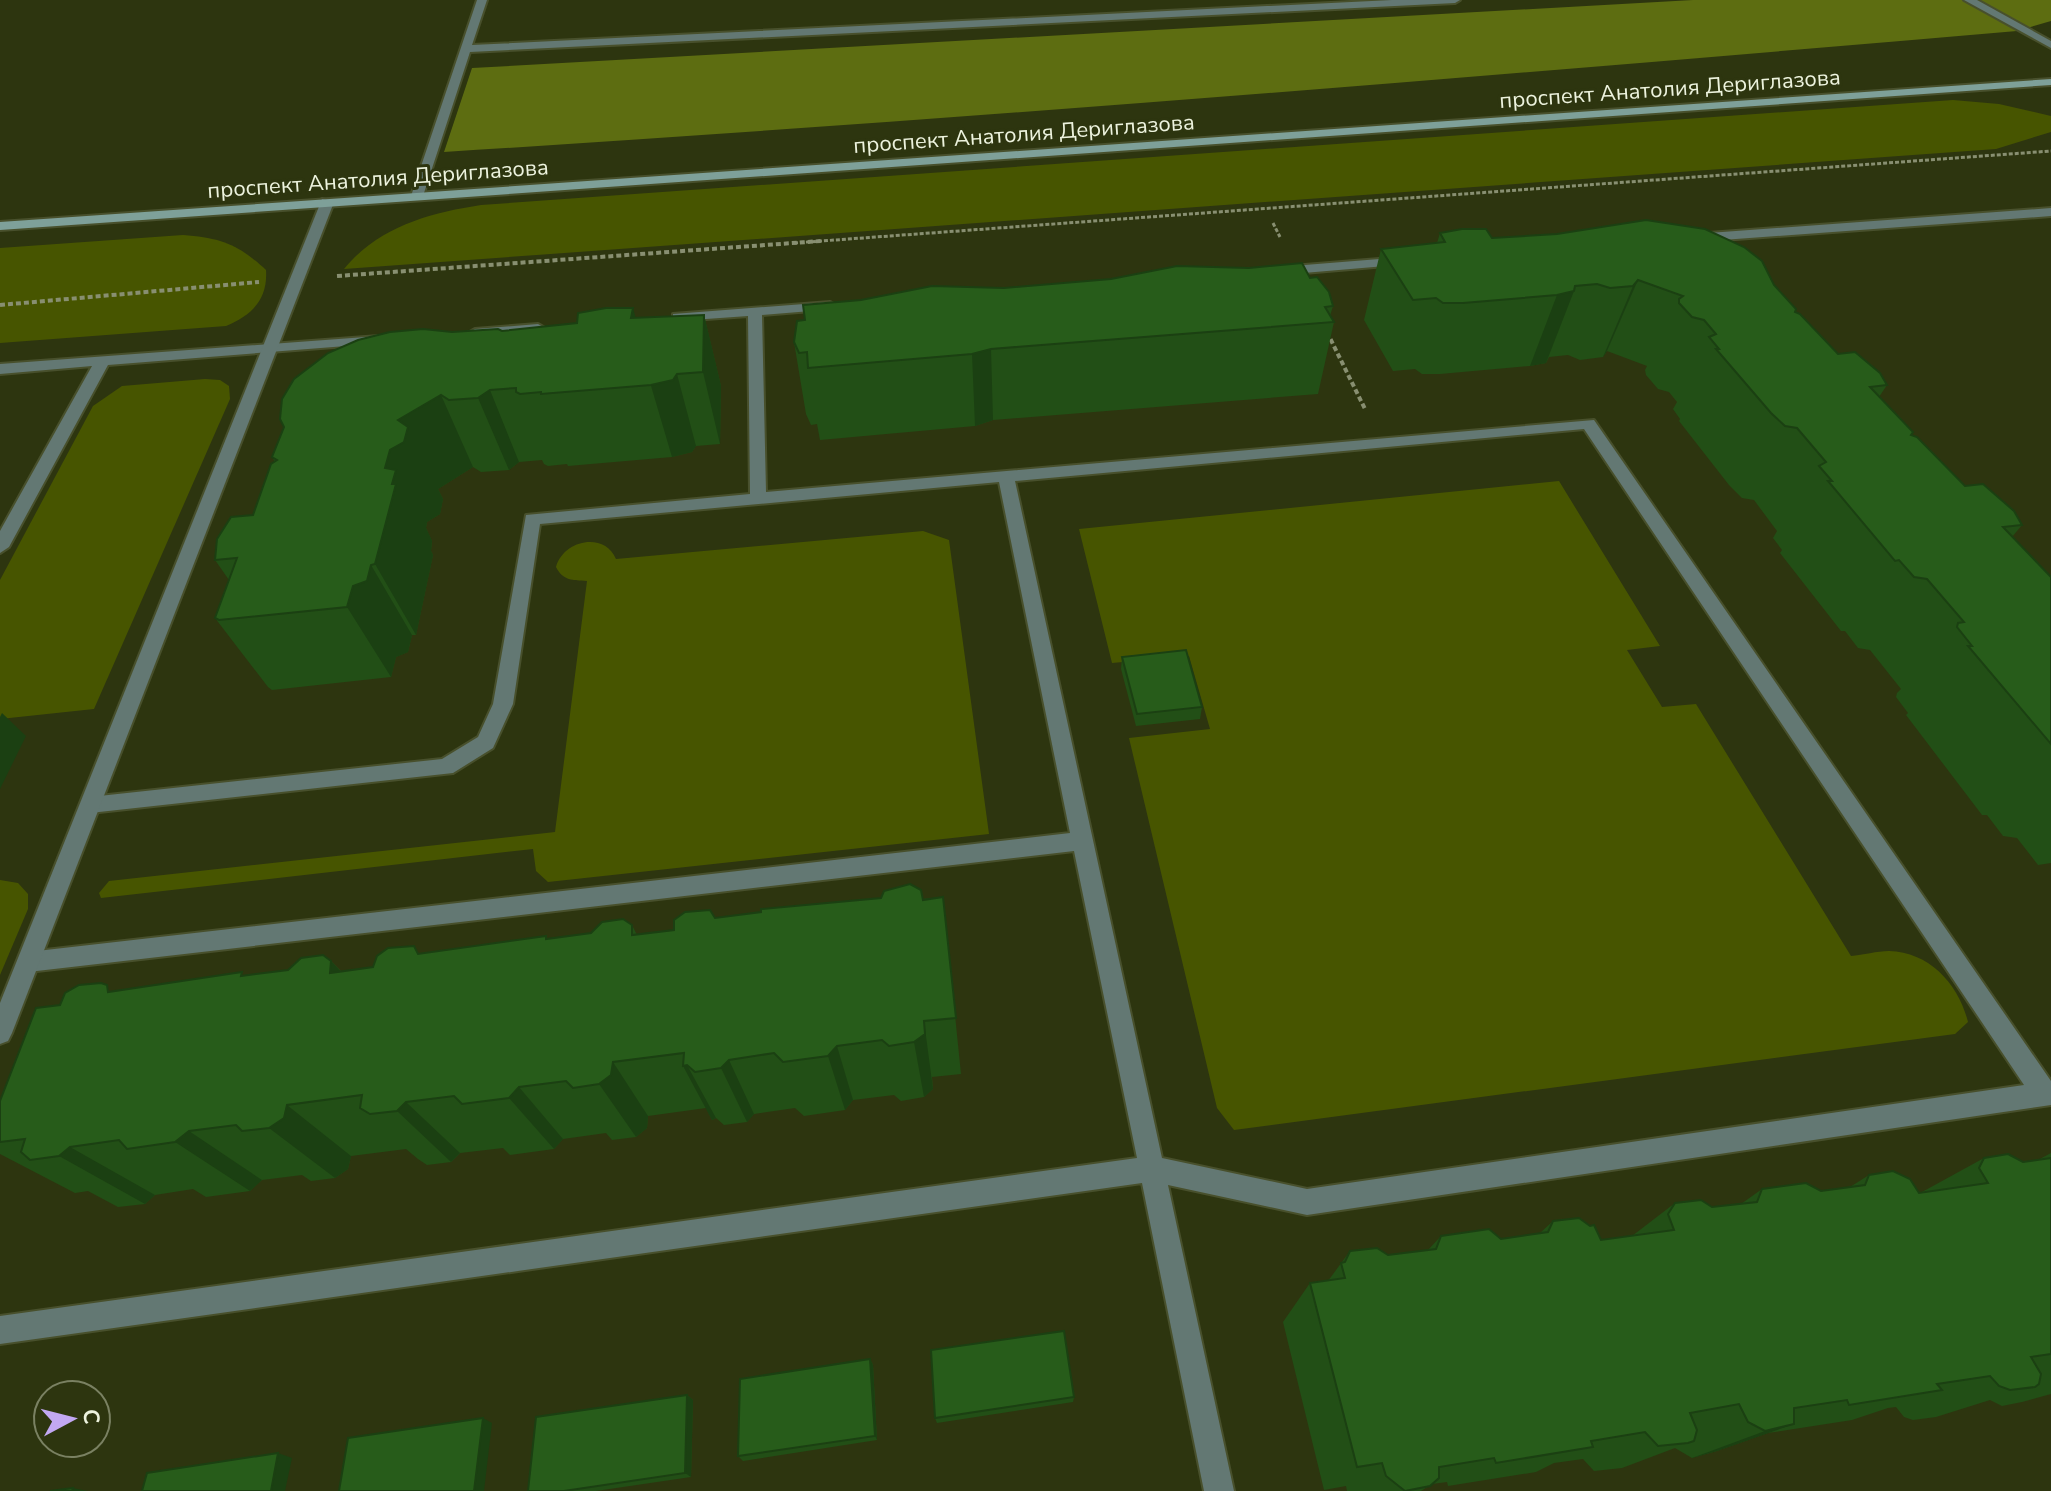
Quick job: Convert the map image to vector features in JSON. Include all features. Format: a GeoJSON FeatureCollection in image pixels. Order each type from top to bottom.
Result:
{"type":"FeatureCollection","features":[{"type":"Feature","properties":{"kind":"main road","name":"проспект Анатолия Дериглазова"},"geometry":{"type":"LineString","coordinates":[[0,226],[2051,82]]}},
{"type":"Feature","properties":{"kind":"street"},"geometry":{"type":"LineString","coordinates":[[417,196],[482,0]]}},
{"type":"Feature","properties":{"kind":"street"},"geometry":{"type":"LineString","coordinates":[[467,49],[1455,0]]}},
{"type":"Feature","properties":{"kind":"street"},"geometry":{"type":"LineString","coordinates":[[1969,0],[2051,45]]}},
{"type":"Feature","properties":{"kind":"street"},"geometry":{"type":"LineString","coordinates":[[0,1033],[327,202]]}},
{"type":"Feature","properties":{"kind":"street"},"geometry":{"type":"LineString","coordinates":[[1677,240],[1729,242],[2051,212]]}},
{"type":"Feature","properties":{"kind":"street"},"geometry":{"type":"LineString","coordinates":[[1264,272],[1423,260]]}},
{"type":"Feature","properties":{"kind":"street"},"geometry":{"type":"LineString","coordinates":[[661,319],[851,304]]}},
{"type":"Feature","properties":{"kind":"street"},"geometry":{"type":"LineString","coordinates":[[755,311],[758,498]]}},
{"type":"Feature","properties":{"kind":"street"},"geometry":{"type":"LineString","coordinates":[[457,334],[551,327]]}},
{"type":"Feature","properties":{"kind":"street"},"geometry":{"type":"LineString","coordinates":[[0,369],[394,339]]}},
{"type":"Feature","properties":{"kind":"street"},"geometry":{"type":"LineString","coordinates":[[0,547],[103,361]]}},
{"type":"Feature","properties":{"kind":"street"},"geometry":{"type":"LineString","coordinates":[[0,1330],[1152,1169],[1307,1202],[2047,1093],[1588,424],[532,519],[503,704],[486,742],[446,767],[90,805]]}},
{"type":"Feature","properties":{"kind":"street"},"geometry":{"type":"LineString","coordinates":[[1006,476],[1219,1491]]}},
{"type":"Feature","properties":{"kind":"street"},"geometry":{"type":"LineString","coordinates":[[28,962],[1082,841]]}},
{"type":"Feature","properties":{"kind":"path"},"geometry":{"type":"LineString","coordinates":[[0,305],[297,279],[2051,151]]}},
{"type":"Feature","properties":{"kind":"path"},"geometry":{"type":"LineString","coordinates":[[1273,223],[1382,443]]}},
{"type":"Feature","properties":{"kind":"green space"},"geometry":{"type":"Polygon","coordinates":[[[1693,0],[2051,0],[2051,21],[2017,31],[1427,80],[838,126],[444,152],[472,68],[1693,0]]]}},
{"type":"Feature","properties":{"kind":"green space"},"geometry":{"type":"Polygon","coordinates":[[[1953,100],[1999,104],[2051,116],[2051,132],[1996,149],[344,269],[372,242],[406,224],[442,212],[481,205],[1953,100]]]}},
{"type":"Feature","properties":{"kind":"green space"},"geometry":{"type":"Polygon","coordinates":[[[183,235],[228,244],[247,254],[266,270],[261,298],[244,317],[226,326],[0,343],[0,248],[183,235]]]}},
{"type":"Feature","properties":{"kind":"green space"},"geometry":{"type":"Polygon","coordinates":[[[220,380],[229,386],[230,399],[94,709],[0,719],[0,580],[93,406],[122,386],[220,380]]]}},
{"type":"Feature","properties":{"kind":"green space"},"geometry":{"type":"Polygon","coordinates":[[[1559,481],[1660,646],[1627,650],[1662,707],[1696,704],[1851,956],[1889,951],[1917,957],[1930,964],[1958,995],[1968,1022],[1955,1034],[1234,1130],[1217,1108],[1129,738],[1210,729],[1189,656],[1112,663],[1079,529],[1559,481]]]}},
{"type":"Feature","properties":{"kind":"green space"},"geometry":{"type":"Polygon","coordinates":[[[923,531],[949,540],[989,834],[548,882],[536,871],[533,849],[101,898],[99,893],[109,881],[555,832],[587,581],[565,577],[556,567],[567,550],[576,545],[594,542],[603,545],[611,550],[616,559],[923,531]]]}},
{"type":"Feature","properties":{"kind":"green space"},"geometry":{"type":"Polygon","coordinates":[[[0,880],[18,883],[28,894],[28,909],[0,975],[0,880]]]}},
{"type":"Feature","properties":{"kind":"building"},"geometry":{"type":"Polygon","coordinates":[[[1646,220],[1705,229],[1744,247],[1762,261],[1774,285],[1796,309],[1795,312],[1838,354],[1855,352],[1880,373],[1887,385],[1870,387],[1913,432],[1911,435],[1917,437],[1965,486],[1983,484],[2014,511],[2022,525],[2003,527],[2051,577],[2051,744],[1968,646],[1972,646],[1957,627],[1958,623],[1964,622],[1927,579],[1914,577],[1899,560],[1895,561],[1828,481],[1832,481],[1819,466],[1826,462],[1797,428],[1785,426],[1771,413],[1716,349],[1719,349],[1709,337],[1716,334],[1704,320],[1692,317],[1679,303],[1683,296],[1638,280],[1633,286],[1575,286],[1574,291],[1557,295],[1463,303],[1443,303],[1436,298],[1413,300],[1381,249],[1445,242],[1440,233],[1462,229],[1486,229],[1492,238],[1557,234],[1646,220]]]}},
{"type":"Feature","properties":{"kind":"building"},"geometry":{"type":"Polygon","coordinates":[[[1302,263],[1310,278],[1317,277],[1329,292],[1333,306],[1325,307],[1334,322],[991,349],[972,354],[808,368],[807,352],[799,353],[794,342],[797,321],[805,320],[803,305],[861,300],[932,286],[1004,288],[1111,279],[1177,266],[1249,268],[1302,263]]]}},
{"type":"Feature","properties":{"kind":"building"},"geometry":{"type":"Polygon","coordinates":[[[606,308],[633,308],[631,318],[704,315],[703,372],[677,374],[673,380],[651,385],[541,394],[520,394],[516,388],[490,390],[478,398],[449,400],[441,395],[398,420],[408,427],[404,442],[390,450],[385,468],[396,470],[392,484],[396,484],[375,564],[371,565],[367,581],[353,586],[347,607],[215,618],[237,558],[215,560],[217,539],[231,517],[253,515],[271,464],[277,460],[272,457],[284,427],[280,419],[282,399],[294,379],[328,353],[358,340],[390,332],[423,329],[502,331],[577,323],[578,313],[606,308]]]}},
{"type":"Feature","properties":{"kind":"building"},"geometry":{"type":"Polygon","coordinates":[[[1186,650],[1202,707],[1137,714],[1122,657],[1186,650]]]}},
{"type":"Feature","properties":{"kind":"building"},"geometry":{"type":"Polygon","coordinates":[[[910,884],[921,890],[923,900],[943,897],[956,1018],[924,1021],[925,1034],[914,1042],[889,1046],[882,1040],[837,1046],[828,1056],[783,1062],[774,1053],[729,1060],[721,1068],[695,1072],[687,1065],[683,1066],[684,1053],[613,1062],[611,1075],[599,1084],[573,1088],[566,1081],[519,1087],[509,1098],[462,1104],[454,1096],[406,1102],[397,1111],[370,1114],[360,1108],[362,1095],[287,1105],[284,1118],[269,1128],[242,1131],[236,1125],[189,1131],[175,1142],[127,1149],[119,1140],[70,1147],[59,1156],[30,1160],[21,1152],[25,1139],[0,1142],[0,1101],[36,1008],[60,1005],[65,993],[79,985],[101,983],[107,985],[108,992],[242,972],[241,976],[288,970],[301,958],[323,955],[331,961],[330,973],[373,967],[377,956],[388,948],[414,946],[418,954],[546,936],[546,939],[591,933],[602,922],[623,919],[632,925],[632,935],[674,930],[674,920],[685,912],[710,910],[715,918],[761,912],[761,909],[881,898],[884,891],[910,884]]]}},
{"type":"Feature","properties":{"kind":"building"},"geometry":{"type":"Polygon","coordinates":[[[2008,1154],[2023,1162],[2051,1158],[2051,1354],[2031,1357],[2041,1374],[2035,1387],[2010,1390],[1999,1386],[1990,1376],[1937,1384],[1942,1390],[1849,1405],[1847,1400],[1794,1408],[1794,1424],[1765,1431],[1748,1422],[1739,1404],[1690,1413],[1697,1430],[1694,1441],[1688,1443],[1658,1446],[1645,1432],[1591,1441],[1593,1447],[1496,1463],[1494,1458],[1439,1467],[1439,1478],[1430,1486],[1405,1491],[1386,1476],[1382,1463],[1357,1467],[1310,1283],[1345,1278],[1341,1263],[1345,1262],[1350,1251],[1377,1248],[1388,1255],[1436,1249],[1441,1236],[1489,1229],[1501,1239],[1548,1232],[1553,1221],[1579,1218],[1590,1226],[1594,1225],[1601,1240],[1674,1230],[1668,1214],[1675,1203],[1701,1200],[1712,1207],[1757,1202],[1762,1189],[1806,1183],[1821,1191],[1865,1185],[1869,1175],[1893,1171],[1910,1179],[1919,1193],[1988,1183],[1979,1168],[1984,1158],[2008,1154]]]}},
{"type":"Feature","properties":{"kind":"building"},"geometry":{"type":"Polygon","coordinates":[[[1064,1331],[1074,1397],[935,1418],[931,1350],[1064,1331]]]}},
{"type":"Feature","properties":{"kind":"building"},"geometry":{"type":"Polygon","coordinates":[[[870,1359],[875,1436],[738,1456],[740,1379],[870,1359]]]}},
{"type":"Feature","properties":{"kind":"building"},"geometry":{"type":"Polygon","coordinates":[[[687,1395],[685,1473],[564,1491],[528,1491],[536,1417],[687,1395]]]}},
{"type":"Feature","properties":{"kind":"building"},"geometry":{"type":"Polygon","coordinates":[[[483,1418],[474,1491],[339,1491],[348,1438],[483,1418]]]}},
{"type":"Feature","properties":{"kind":"building"},"geometry":{"type":"Polygon","coordinates":[[[278,1453],[271,1491],[142,1491],[147,1473],[278,1453]]]}}]}
